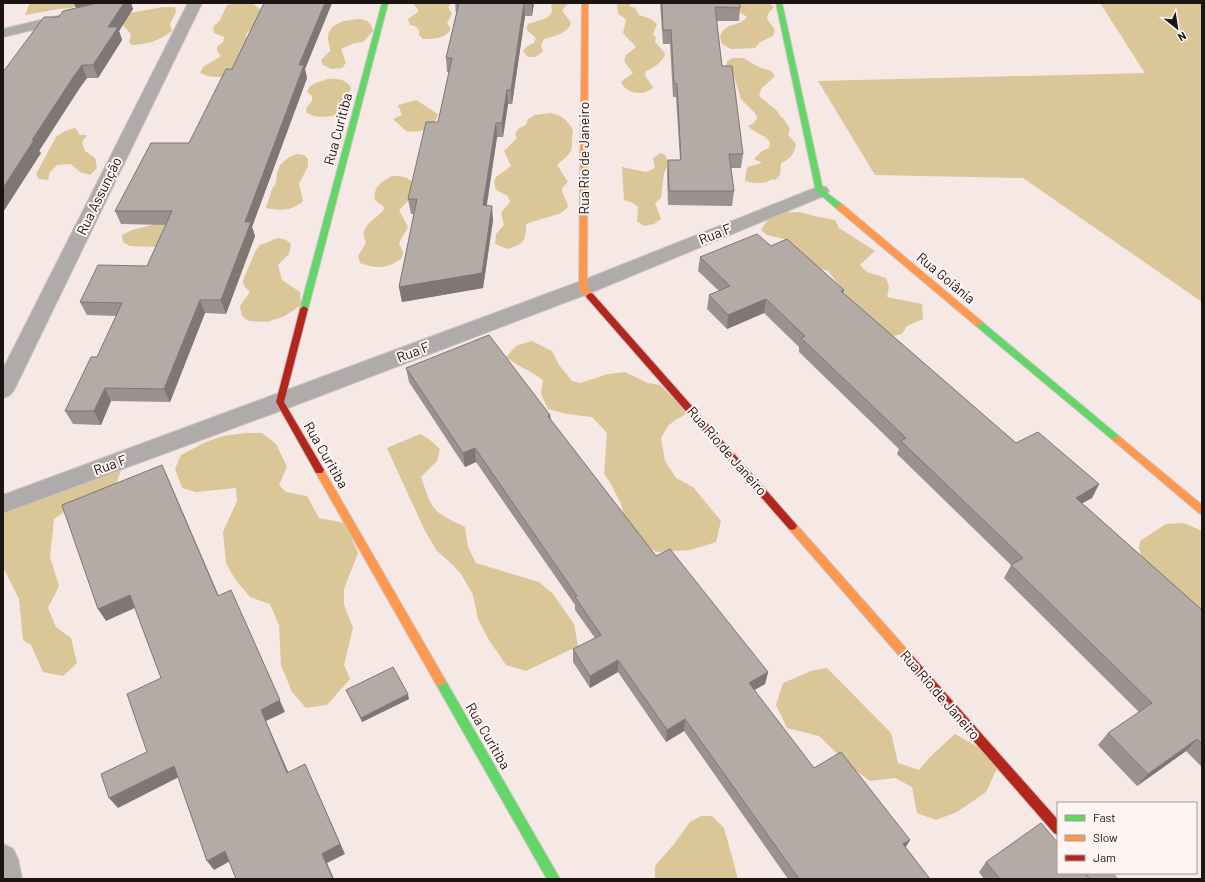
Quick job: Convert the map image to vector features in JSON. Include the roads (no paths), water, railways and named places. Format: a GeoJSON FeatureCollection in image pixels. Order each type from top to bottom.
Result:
{"type":"FeatureCollection","features":[{"type":"Feature","properties":{"kind":"street","name":"Rua Assunção"},"geometry":{"type":"LineString","coordinates":[[3,390],[195,3]]}},
{"type":"Feature","properties":{"kind":"street","name":"Rua Curitiba"},"geometry":{"type":"LineString","coordinates":[[385,3],[280,402],[554,879]]}},
{"type":"Feature","properties":{"kind":"street","name":"Rua Rio de Janeiro"},"geometry":{"type":"LineString","coordinates":[[585,3],[583,288],[1057,828]]}},
{"type":"Feature","properties":{"kind":"street"},"geometry":{"type":"LineString","coordinates":[[779,3],[820,191]]}},
{"type":"Feature","properties":{"kind":"street"},"geometry":{"type":"LineString","coordinates":[[3,33],[79,16]]}},
{"type":"Feature","properties":{"kind":"street","name":"Rua F"},"geometry":{"type":"LineString","coordinates":[[3,504],[583,288],[820,191]]}},
{"type":"Feature","properties":{"kind":"street","name":"Rua Goiânia"},"geometry":{"type":"LineString","coordinates":[[820,191],[1202,510]]}},
{"type":"Feature","properties":{"kind":"street"},"geometry":{"type":"LineString","coordinates":[[3,859],[7,879]]}}]}
